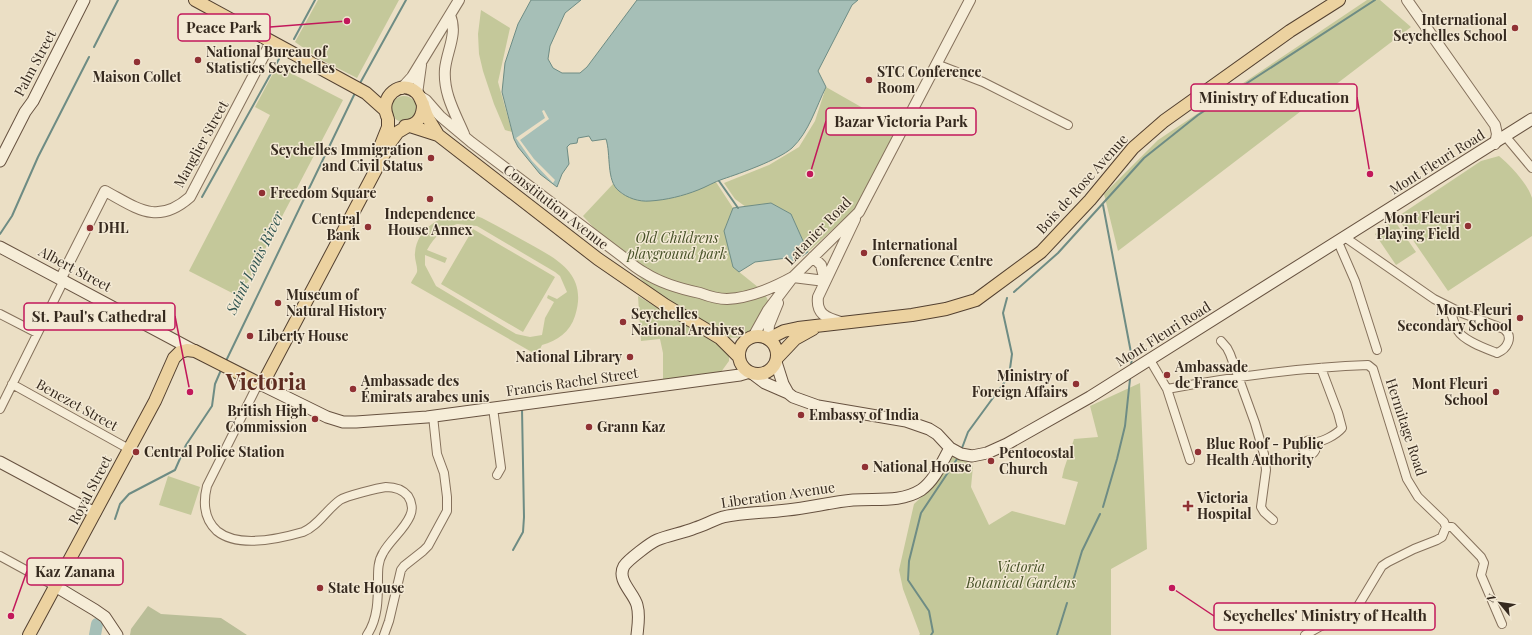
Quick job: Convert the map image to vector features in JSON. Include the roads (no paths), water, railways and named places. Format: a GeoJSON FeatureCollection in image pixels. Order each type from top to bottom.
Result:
{"type":"FeatureCollection","features":[{"type":"Feature","properties":{"kind":"main road","name":"Palm Street"},"geometry":{"type":"LineString","coordinates":[[0,161],[25,112],[33,101],[84,0]]}},
{"type":"Feature","properties":{"kind":"main road"},"geometry":{"type":"LineString","coordinates":[[195,0],[360,90],[394,124],[401,127],[409,126]]}},
{"type":"Feature","properties":{"kind":"main road","name":"Bois de Rose Avenue"},"geometry":{"type":"LineString","coordinates":[[768,339],[784,331],[841,322],[912,315],[976,300],[1041,252],[1090,200],[1134,148],[1164,121],[1290,31],[1339,0]]}},
{"type":"Feature","properties":{"kind":"main road"},"geometry":{"type":"LineString","coordinates":[[258,385],[390,143],[398,132],[416,122],[423,111],[419,97],[410,89],[360,90]]}},
{"type":"Feature","properties":{"kind":"main road"},"geometry":{"type":"LineString","coordinates":[[258,385],[384,140],[388,127],[385,103],[388,97],[397,90]]}},
{"type":"Feature","properties":{"kind":"main road","name":"Constitution Avenue"},"geometry":{"type":"LineString","coordinates":[[419,97],[438,135]]}},
{"type":"Feature","properties":{"kind":"main road","name":"Mont Fleuri Road"},"geometry":{"type":"LineString","coordinates":[[751,373],[765,383],[788,393],[793,397],[818,406],[906,421],[929,429],[938,434],[950,448],[961,454],[972,456],[988,453],[1090,397],[1495,144],[1532,119]]}},
{"type":"Feature","properties":{"kind":"main road","name":"Constitution Avenue"},"geometry":{"type":"LineString","coordinates":[[409,126],[438,135],[598,259],[665,305],[720,338],[740,357]]}},
{"type":"Feature","properties":{"kind":"main road","name":"Albert Street"},"geometry":{"type":"LineString","coordinates":[[0,247],[63,279],[258,385]]}},
{"type":"Feature","properties":{"kind":"main road","name":"Bois de Rose Avenue"},"geometry":{"type":"LineString","coordinates":[[777,360],[795,339],[823,325]]}},
{"type":"Feature","properties":{"kind":"main road"},"geometry":{"type":"LineString","coordinates":[[166,336],[172,342],[174,358]]}},
{"type":"Feature","properties":{"kind":"main road"},"geometry":{"type":"LineString","coordinates":[[720,338],[733,339],[758,336],[768,339],[775,347],[783,384],[788,393]]}},
{"type":"Feature","properties":{"kind":"main road"},"geometry":{"type":"LineString","coordinates":[[753,337],[747,340],[740,351],[743,366],[751,373],[759,374],[769,371],[777,360]]}},
{"type":"Feature","properties":{"kind":"main road"},"geometry":{"type":"LineString","coordinates":[[174,358],[180,352],[187,350],[195,351]]}},
{"type":"Feature","properties":{"kind":"main road","name":"Royal Street"},"geometry":{"type":"LineString","coordinates":[[29,635],[155,401],[174,358]]}},
{"type":"Feature","properties":{"kind":"main road","name":"Francis Rachel Street"},"geometry":{"type":"LineString","coordinates":[[258,385],[327,418],[343,422],[369,422],[433,416],[751,373]]}},
{"type":"Feature","properties":{"kind":"main road","name":"Liberation Avenue"},"geometry":{"type":"LineString","coordinates":[[637,635],[639,614],[637,605],[635,598],[624,582],[622,573],[624,566],[629,560],[657,540],[732,516],[787,510],[853,500],[894,499],[911,495],[930,483],[950,448]]}},
{"type":"Feature","properties":{"kind":"main road"},"geometry":{"type":"LineString","coordinates":[[0,462],[95,513]]}},
{"type":"Feature","properties":{"kind":"main road"},"geometry":{"type":"LineString","coordinates":[[55,586],[95,610],[105,618],[116,635]]}},
{"type":"Feature","properties":{"kind":"street"},"geometry":{"type":"LineString","coordinates":[[397,90],[412,76],[421,63],[459,0]]}},
{"type":"Feature","properties":{"kind":"street","name":"Latanier Road"},"geometry":{"type":"LineString","coordinates":[[753,337],[768,310],[793,277],[859,212],[970,0]]}},
{"type":"Feature","properties":{"kind":"street"},"geometry":{"type":"LineString","coordinates":[[1411,3],[1495,125],[1497,134],[1495,144]]}},
{"type":"Feature","properties":{"kind":"street"},"geometry":{"type":"LineString","coordinates":[[450,14],[454,28],[445,69],[446,87],[452,108],[466,138]]}},
{"type":"Feature","properties":{"kind":"street","name":"Manglier Street"},"geometry":{"type":"LineString","coordinates":[[63,279],[104,191],[139,209],[152,213],[167,212],[190,197],[271,42]]}},
{"type":"Feature","properties":{"kind":"street"},"geometry":{"type":"LineString","coordinates":[[421,63],[419,97],[426,100],[440,116],[466,138],[645,274],[678,288],[726,299],[762,291],[793,277],[825,281]]}},
{"type":"Feature","properties":{"kind":"street"},"geometry":{"type":"LineString","coordinates":[[936,64],[983,82],[1068,125]]}},
{"type":"Feature","properties":{"kind":"street"},"geometry":{"type":"LineString","coordinates":[[1495,125],[1509,134],[1532,168]]}},
{"type":"Feature","properties":{"kind":"street"},"geometry":{"type":"LineString","coordinates":[[841,322],[826,318],[818,307],[818,297],[859,212]]}},
{"type":"Feature","properties":{"kind":"street"},"geometry":{"type":"LineString","coordinates":[[1342,240],[1434,300],[1508,332],[1508,343],[1503,351],[1497,353],[1458,332],[1449,307]]}},
{"type":"Feature","properties":{"kind":"street"},"geometry":{"type":"LineString","coordinates":[[1342,240],[1376,350]]}},
{"type":"Feature","properties":{"kind":"street"},"geometry":{"type":"LineString","coordinates":[[813,257],[821,265],[825,281]]}},
{"type":"Feature","properties":{"kind":"street"},"geometry":{"type":"LineString","coordinates":[[0,409],[63,279]]}},
{"type":"Feature","properties":{"kind":"street","name":"Latanier Road"},"geometry":{"type":"LineString","coordinates":[[768,339],[769,325],[784,290]]}},
{"type":"Feature","properties":{"kind":"street"},"geometry":{"type":"LineString","coordinates":[[0,314],[38,333]]}},
{"type":"Feature","properties":{"kind":"street"},"geometry":{"type":"LineString","coordinates":[[1221,341],[1230,354],[1255,423],[1264,454],[1266,470],[1261,507],[1264,512],[1274,520]]}},
{"type":"Feature","properties":{"kind":"street"},"geometry":{"type":"LineString","coordinates":[[1150,360],[1167,389],[1190,460]]}},
{"type":"Feature","properties":{"kind":"street","name":"Hermitage Road"},"geometry":{"type":"LineString","coordinates":[[1167,389],[1237,376],[1368,365],[1373,369],[1408,479],[1418,498],[1444,522],[1446,527],[1452,527],[1481,557],[1484,563],[1481,575],[1502,624]]}},
{"type":"Feature","properties":{"kind":"street"},"geometry":{"type":"LineString","coordinates":[[1314,442],[1330,437],[1339,432],[1342,428],[1321,368]]}},
{"type":"Feature","properties":{"kind":"street","name":"Benezet Street"},"geometry":{"type":"LineString","coordinates":[[12,384],[129,449]]}},
{"type":"Feature","properties":{"kind":"street"},"geometry":{"type":"LineString","coordinates":[[258,385],[207,486],[204,499],[206,512],[211,525],[224,535],[237,539],[266,540],[304,531],[316,523],[341,499],[386,487],[398,489],[405,493],[410,499],[412,506],[410,515],[405,525],[383,552],[379,561],[378,605],[374,622],[367,635]]}},
{"type":"Feature","properties":{"kind":"street"},"geometry":{"type":"LineString","coordinates":[[493,408],[500,468],[497,475]]}},
{"type":"Feature","properties":{"kind":"street"},"geometry":{"type":"LineString","coordinates":[[384,635],[389,621],[401,570],[428,546],[447,511],[444,473],[437,454],[433,416]]}},
{"type":"Feature","properties":{"kind":"street"},"geometry":{"type":"LineString","coordinates":[[1305,635],[1321,626],[1346,617],[1352,613],[1358,606],[1382,566],[1442,537],[1446,527]]}},
{"type":"Feature","properties":{"kind":"street"},"geometry":{"type":"LineString","coordinates":[[0,556],[55,586]]}},
{"type":"Feature","properties":{"kind":"water"},"geometry":{"type":"Polygon","coordinates":[[[531,0],[581,0],[565,13],[550,46],[548,59],[553,68],[562,73],[580,73],[587,67],[637,0],[858,0],[852,5],[818,71],[826,87],[808,127],[792,148],[769,162],[720,180],[701,189],[668,199],[646,201],[629,198],[615,187],[610,174],[606,139],[592,141],[589,136],[578,138],[577,143],[570,144],[567,147],[569,164],[562,174],[557,187],[540,174],[518,147],[514,139],[502,92],[505,63],[518,24],[531,0]]]}},
{"type":"Feature","properties":{"kind":"water"},"geometry":{"type":"Polygon","coordinates":[[[771,203],[791,214],[808,252],[793,263],[787,258],[755,262],[739,272],[733,267],[724,231],[733,208],[771,203]]]}},
{"type":"Feature","properties":{"kind":"waterway"},"geometry":{"type":"LineString","coordinates":[[94,47],[118,0]]}},
{"type":"Feature","properties":{"kind":"waterway"},"geometry":{"type":"LineString","coordinates":[[294,39],[315,0]]}},
{"type":"Feature","properties":{"kind":"waterway","name":"Saint Louis River"},"geometry":{"type":"LineString","coordinates":[[359,85],[406,0]]}},
{"type":"Feature","properties":{"kind":"waterway"},"geometry":{"type":"LineString","coordinates":[[1014,292],[1058,253],[1144,158],[1198,115],[1375,0]]}},
{"type":"Feature","properties":{"kind":"waterway"},"geometry":{"type":"LineString","coordinates":[[0,234],[12,216],[38,157],[89,57]]}},
{"type":"Feature","properties":{"kind":"waterway"},"geometry":{"type":"LineString","coordinates":[[202,197],[279,59]]}},
{"type":"Feature","properties":{"kind":"waterway","name":"Saint Louis River"},"geometry":{"type":"LineString","coordinates":[[225,363],[355,93]]}},
{"type":"Feature","properties":{"kind":"waterway"},"geometry":{"type":"LineString","coordinates":[[719,181],[738,208]]}},
{"type":"Feature","properties":{"kind":"waterway"},"geometry":{"type":"LineString","coordinates":[[1103,205],[1132,358],[1131,365]]}},
{"type":"Feature","properties":{"kind":"waterway"},"geometry":{"type":"LineString","coordinates":[[962,448],[968,432],[1009,376],[1012,354],[1003,313],[1007,298]]}},
{"type":"Feature","properties":{"kind":"waterway","name":"Saint Louis River"},"geometry":{"type":"LineString","coordinates":[[115,519],[120,504],[129,494],[175,470],[186,445],[212,406],[215,384],[221,370]]}},
{"type":"Feature","properties":{"kind":"waterway"},"geometry":{"type":"LineString","coordinates":[[1103,507],[1125,426],[1130,379]]}},
{"type":"Feature","properties":{"kind":"waterway"},"geometry":{"type":"LineString","coordinates":[[513,550],[523,532],[524,517],[522,409]]}},
{"type":"Feature","properties":{"kind":"waterway"},"geometry":{"type":"LineString","coordinates":[[931,635],[933,632],[929,611],[908,580],[909,561],[921,513],[957,459]]}},
{"type":"Feature","properties":{"kind":"waterway"},"geometry":{"type":"LineString","coordinates":[[1073,581],[1082,551],[1100,514]]}},
{"type":"Feature","properties":{"kind":"waterway"},"geometry":{"type":"LineString","coordinates":[[1057,635],[1067,603]]}},
{"type":"Feature","properties":{"kind":"waterway","name":"Saint Louis River"},"geometry":{"type":"LineString","coordinates":[[95,635],[97,624]]}},
{"type":"Feature","properties":{"kind":"place","name":"Peace Park"},"geometry":{"type":"Point","coordinates":[347,21]}},
{"type":"Feature","properties":{"kind":"place","name":"International Seychelles School"},"geometry":{"type":"Point","coordinates":[1515,28]}},
{"type":"Feature","properties":{"kind":"place","name":"National Bureau of Statistics Seychelles"},"geometry":{"type":"Point","coordinates":[198,60]}},
{"type":"Feature","properties":{"kind":"place","name":"Maison Collet"},"geometry":{"type":"Point","coordinates":[137,62]}},
{"type":"Feature","properties":{"kind":"place","name":"STC Conference Room"},"geometry":{"type":"Point","coordinates":[869,80]}},
{"type":"Feature","properties":{"kind":"place","name":"Seychelles Immigration and Civil Status"},"geometry":{"type":"Point","coordinates":[431,158]}},
{"type":"Feature","properties":{"kind":"place","name":"Bazar Victoria Park"},"geometry":{"type":"Point","coordinates":[810,174]}},
{"type":"Feature","properties":{"kind":"place","name":"Ministry of Education"},"geometry":{"type":"Point","coordinates":[1370,174]}},
{"type":"Feature","properties":{"kind":"place","name":"Freedom Square"},"geometry":{"type":"Point","coordinates":[262,193]}},
{"type":"Feature","properties":{"kind":"place","name":"Independence House Annex"},"geometry":{"type":"Point","coordinates":[430,199]}},
{"type":"Feature","properties":{"kind":"place","name":"Mont Fleuri Playing Field"},"geometry":{"type":"Point","coordinates":[1468,226]}},
{"type":"Feature","properties":{"kind":"place","name":"Central Bank"},"geometry":{"type":"Point","coordinates":[368,227]}},
{"type":"Feature","properties":{"kind":"place","name":"DHL"},"geometry":{"type":"Point","coordinates":[90,228]}},
{"type":"Feature","properties":{"kind":"place","name":"International Conference Centre"},"geometry":{"type":"Point","coordinates":[864,253]}},
{"type":"Feature","properties":{"kind":"place","name":"Museum of Natural History"},"geometry":{"type":"Point","coordinates":[278,303]}},
{"type":"Feature","properties":{"kind":"place","name":"Mont Fleuri Secondary School"},"geometry":{"type":"Point","coordinates":[1520,318]}},
{"type":"Feature","properties":{"kind":"place","name":"Seychelles National Archives"},"geometry":{"type":"Point","coordinates":[623,322]}},
{"type":"Feature","properties":{"kind":"place","name":"Liberty House"},"geometry":{"type":"Point","coordinates":[250,336]}},
{"type":"Feature","properties":{"kind":"place","name":"National Library"},"geometry":{"type":"Point","coordinates":[630,357]}},
{"type":"Feature","properties":{"kind":"place","name":"Ambassade de France"},"geometry":{"type":"Point","coordinates":[1167,375]}},
{"type":"Feature","properties":{"kind":"place","name":"Ministry of Foreign Affairs"},"geometry":{"type":"Point","coordinates":[1076,384]}},
{"type":"Feature","properties":{"kind":"place","name":"Ambassade des Émirats arabes unis"},"geometry":{"type":"Point","coordinates":[353,389]}},
{"type":"Feature","properties":{"kind":"place","name":"St. Paul's Cathedral"},"geometry":{"type":"Point","coordinates":[190,392]}},
{"type":"Feature","properties":{"kind":"place","name":"Mont Fleuri School"},"geometry":{"type":"Point","coordinates":[1496,392]}},
{"type":"Feature","properties":{"kind":"place","name":"Embassy of India"},"geometry":{"type":"Point","coordinates":[801,415]}},
{"type":"Feature","properties":{"kind":"place","name":"British High Commission"},"geometry":{"type":"Point","coordinates":[315,419]}},
{"type":"Feature","properties":{"kind":"place","name":"Grann Kaz"},"geometry":{"type":"Point","coordinates":[589,427]}},
{"type":"Feature","properties":{"kind":"place","name":"Central Police Station"},"geometry":{"type":"Point","coordinates":[136,452]}},
{"type":"Feature","properties":{"kind":"place","name":"Blue Roof - Public Health Authority"},"geometry":{"type":"Point","coordinates":[1198,452]}},
{"type":"Feature","properties":{"kind":"place","name":"Pentocostal Church"},"geometry":{"type":"Point","coordinates":[991,461]}},
{"type":"Feature","properties":{"kind":"place","name":"National House"},"geometry":{"type":"Point","coordinates":[865,467]}},
{"type":"Feature","properties":{"kind":"place","name":"Victoria Hospital"},"geometry":{"type":"Point","coordinates":[1188,506]}},
{"type":"Feature","properties":{"kind":"place","name":"State House"},"geometry":{"type":"Point","coordinates":[320,588]}},
{"type":"Feature","properties":{"kind":"place","name":"Seychelles' Ministry of Health"},"geometry":{"type":"Point","coordinates":[1172,588]}},
{"type":"Feature","properties":{"kind":"place","name":"Kaz Zanana"},"geometry":{"type":"Point","coordinates":[11,616]}},
{"type":"Feature","properties":{"kind":"district","name":"Victoria"},"geometry":{"type":"Point","coordinates":[266,382]}},
{"type":"Feature","properties":{"kind":"park label","name":"Old Childrens playground park"},"geometry":{"type":"Point","coordinates":[677,246]}},
{"type":"Feature","properties":{"kind":"park label","name":"Victoria Botanical Gardens"},"geometry":{"type":"Point","coordinates":[1021,576]}}]}
